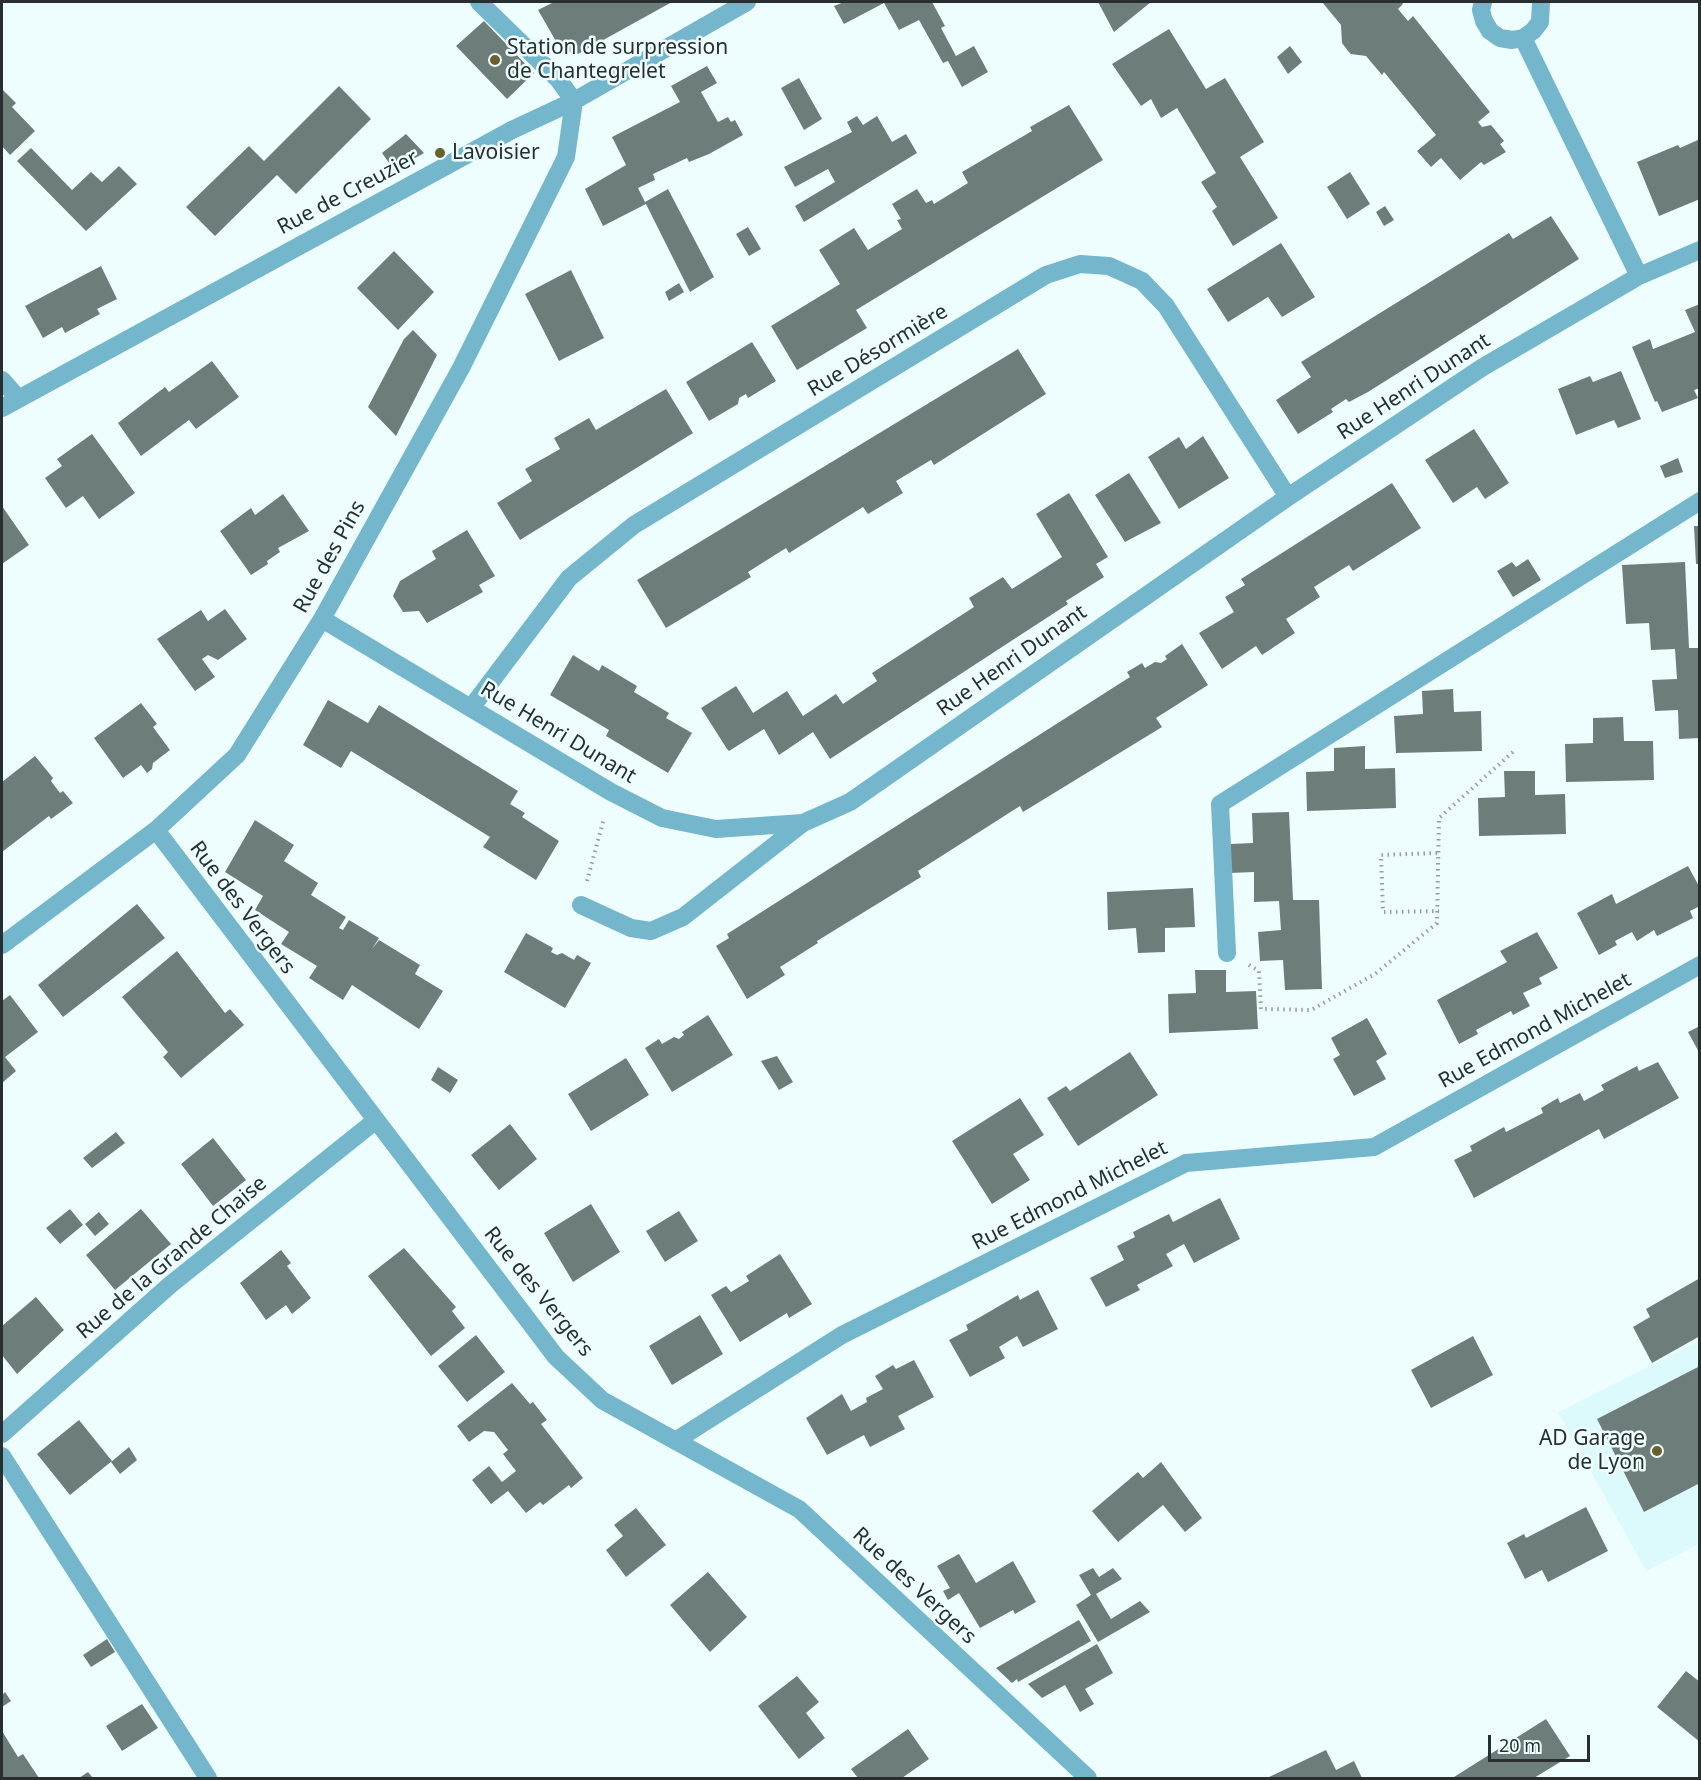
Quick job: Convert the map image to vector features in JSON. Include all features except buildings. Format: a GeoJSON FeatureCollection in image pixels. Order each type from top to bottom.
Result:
{"type":"FeatureCollection","features":[{"type":"Feature","properties":{"kind":"street"},"geometry":{"type":"LineString","coordinates":[[480,2],[558,79],[574,101]]}},
{"type":"Feature","properties":{"kind":"street","name":"Rue de Creuzier"},"geometry":{"type":"LineString","coordinates":[[2,408],[512,130],[574,101],[747,2]]}},
{"type":"Feature","properties":{"kind":"street"},"geometry":{"type":"LineString","coordinates":[[1483,2],[1481,10],[1484,21],[1490,32],[1500,38],[1523,38],[1533,31],[1540,22],[1540,2]]}},
{"type":"Feature","properties":{"kind":"street"},"geometry":{"type":"LineString","coordinates":[[1523,38],[1639,276]]}},
{"type":"Feature","properties":{"kind":"street","name":"Rue des Pins"},"geometry":{"type":"LineString","coordinates":[[2,945],[156,830],[237,755],[322,619],[461,368],[566,157],[574,101]]}},
{"type":"Feature","properties":{"kind":"street","name":"Rue Henri Dunant"},"geometry":{"type":"LineString","coordinates":[[322,619],[611,792],[662,818],[716,829],[803,823],[850,802],[1288,497],[1483,367],[1639,276],[1700,250]]}},
{"type":"Feature","properties":{"kind":"street","name":"Rue Désormière"},"geometry":{"type":"LineString","coordinates":[[471,708],[569,578],[634,525],[1046,275],[1080,264],[1109,266],[1143,281],[1166,306],[1288,497]]}},
{"type":"Feature","properties":{"kind":"street"},"geometry":{"type":"LineString","coordinates":[[2,380],[18,398]]}},
{"type":"Feature","properties":{"kind":"street"},"geometry":{"type":"LineString","coordinates":[[1227,953],[1220,804],[1700,501]]}},
{"type":"Feature","properties":{"kind":"street"},"geometry":{"type":"LineString","coordinates":[[581,904],[631,928],[651,931],[683,917],[803,823]]}},
{"type":"Feature","properties":{"kind":"street","name":"Rue des Vergers"},"geometry":{"type":"LineString","coordinates":[[156,830],[556,1357],[602,1400],[799,1509],[1088,1779]]}},
{"type":"Feature","properties":{"kind":"street","name":"Rue Edmond Michelet"},"geometry":{"type":"LineString","coordinates":[[675,1441],[842,1335],[1186,1163],[1374,1147],[1700,966]]}},
{"type":"Feature","properties":{"kind":"street","name":"Rue de la Grande Chaise"},"geometry":{"type":"LineString","coordinates":[[2,1434],[170,1285],[375,1121]]}},
{"type":"Feature","properties":{"kind":"street"},"geometry":{"type":"LineString","coordinates":[[2,1456],[208,1779]]}},
{"type":"Feature","properties":{"kind":"path"},"geometry":{"type":"LineString","coordinates":[[1227,953],[1259,971],[1261,1009],[1311,1010],[1375,974],[1437,923],[1439,818],[1514,752]]}},
{"type":"Feature","properties":{"kind":"path"},"geometry":{"type":"LineString","coordinates":[[581,904],[611,792]]}},
{"type":"Feature","properties":{"kind":"path"},"geometry":{"type":"LineString","coordinates":[[1437,853],[1381,855],[1382,889],[1383,912],[1439,911]]}},
{"type":"Feature","properties":{"kind":"shaded area"},"geometry":{"type":"Polygon","coordinates":[[[1699,1341],[1699,1544],[1646,1571],[1558,1412],[1699,1341]]]}},
{"type":"Feature","properties":{"kind":"place","name":"Station de surpression de Chantegrelet"},"geometry":{"type":"Point","coordinates":[495,60]}},
{"type":"Feature","properties":{"kind":"place","name":"Lavoisier"},"geometry":{"type":"Point","coordinates":[440,153]}},
{"type":"Feature","properties":{"kind":"place","name":"AD Garage de Lyon"},"geometry":{"type":"Point","coordinates":[1657,1451]}}]}
